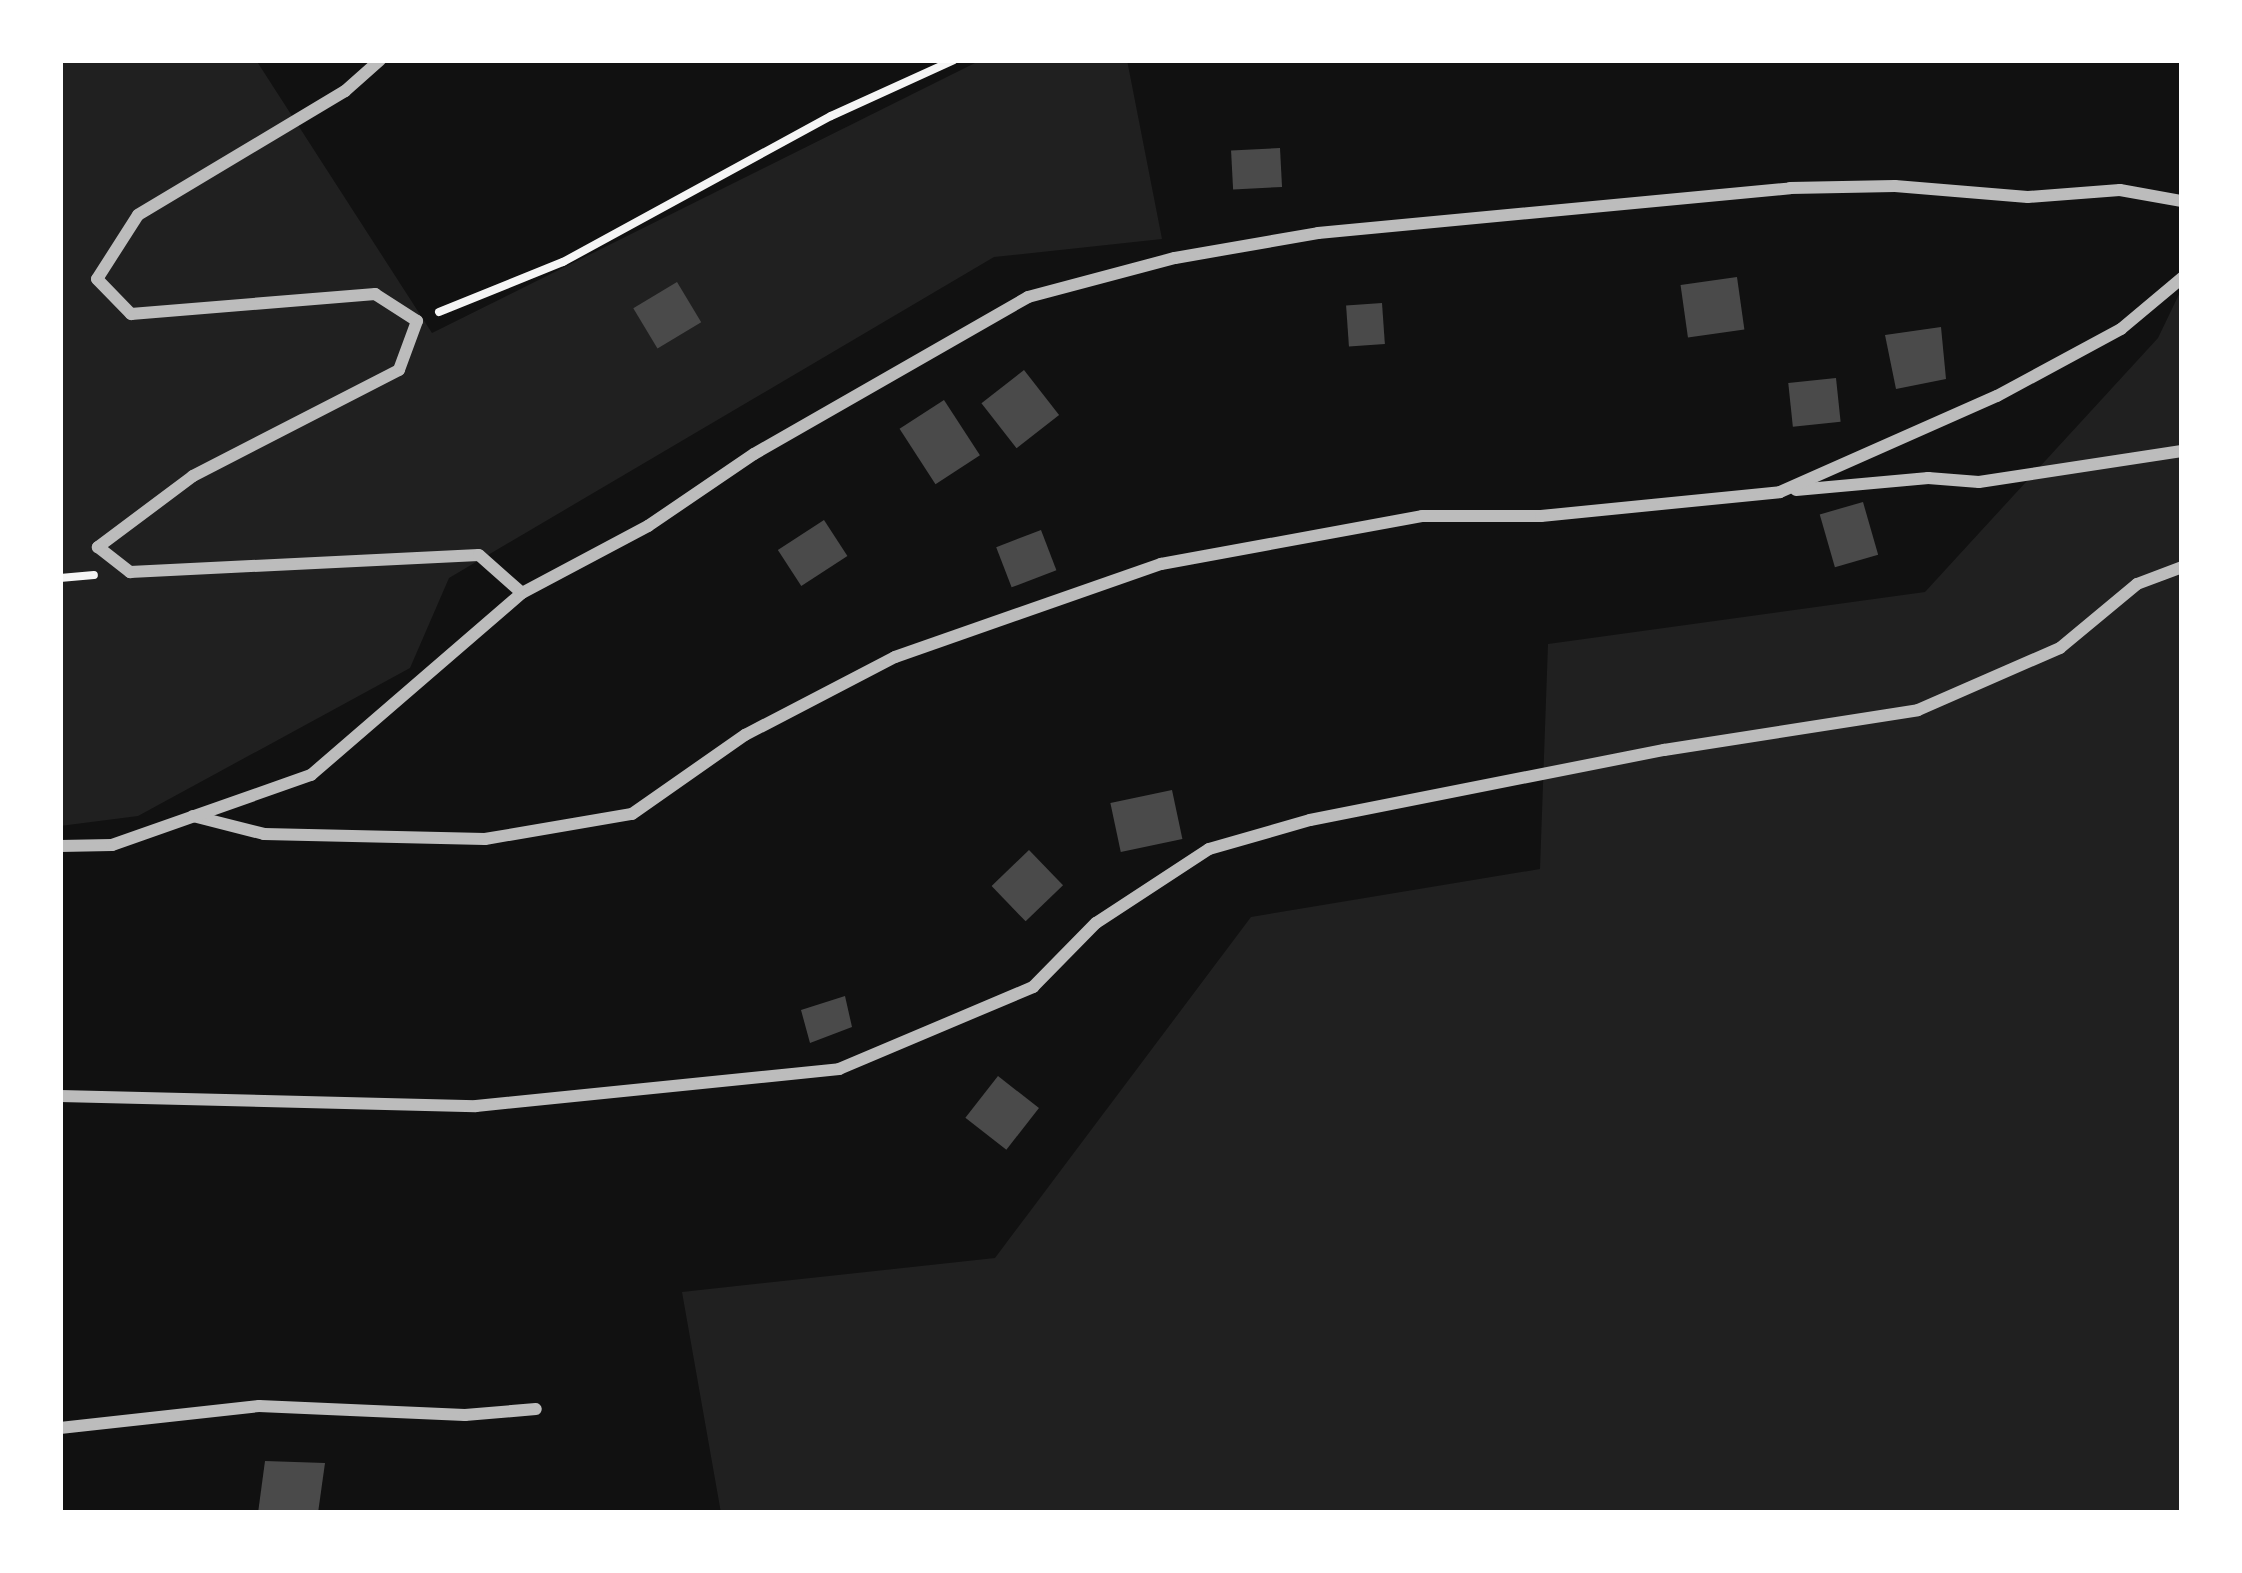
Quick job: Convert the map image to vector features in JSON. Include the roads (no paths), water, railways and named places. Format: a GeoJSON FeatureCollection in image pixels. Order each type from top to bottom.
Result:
{"type":"FeatureCollection","features":[{"type":"Feature","properties":{"kind":"street"},"geometry":{"type":"LineString","coordinates":[[380,60],[345,91],[137,215],[97,279],[131,314],[375,294],[417,321],[399,370],[193,476],[98,547],[130,572],[479,555],[523,593]]}},
{"type":"Feature","properties":{"kind":"street"},"geometry":{"type":"LineString","coordinates":[[60,846],[112,845],[310,775],[523,593],[1028,297],[1175,258],[1318,233],[1790,188],[1895,186],[2028,197],[2120,190],[2182,201]]}},
{"type":"Feature","properties":{"kind":"street"},"geometry":{"type":"LineString","coordinates":[[1780,492],[1996,396],[2121,328],[2182,278]]}},
{"type":"Feature","properties":{"kind":"street"},"geometry":{"type":"LineString","coordinates":[[192,816],[264,834],[485,839],[632,814],[745,735],[895,657],[1161,564],[1422,517],[1541,516],[1928,478],[1979,482],[2182,452]]}},
{"type":"Feature","properties":{"kind":"street"},"geometry":{"type":"LineString","coordinates":[[60,1096],[476,1106],[838,1069],[1033,987],[1096,923],[1209,849],[1398,802],[1918,710],[2060,648],[2137,584],[2182,567]]}},
{"type":"Feature","properties":{"kind":"street"},"geometry":{"type":"LineString","coordinates":[[60,1428],[259,1406],[465,1415],[536,1409]]}}]}
